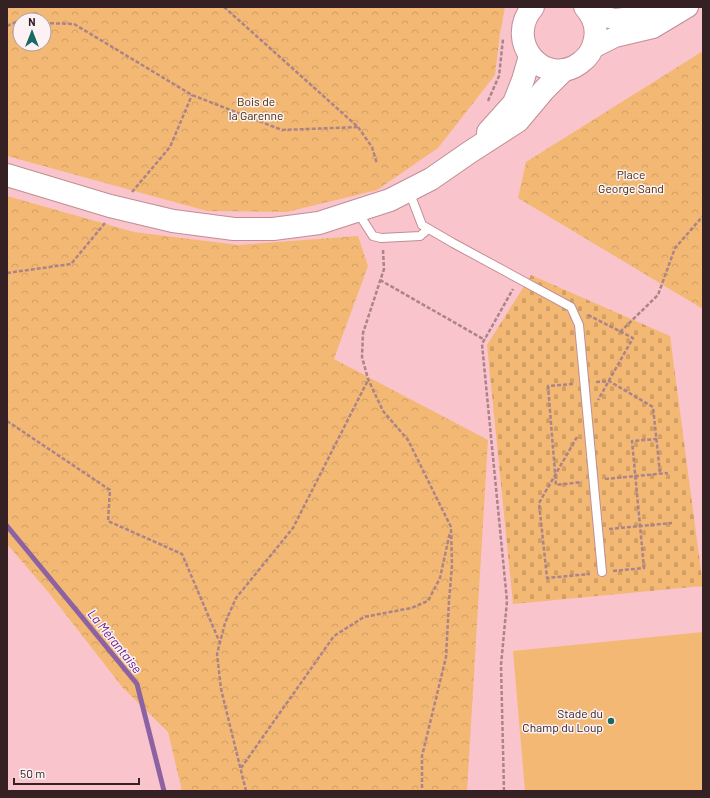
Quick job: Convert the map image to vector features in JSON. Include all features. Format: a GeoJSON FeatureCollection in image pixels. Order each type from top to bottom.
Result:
{"type":"FeatureCollection","features":[{"type":"Feature","properties":{"kind":"main road"},"geometry":{"type":"LineString","coordinates":[[533,7],[528,13],[524,22],[522,32],[524,45],[530,56],[539,64],[551,69],[564,70],[576,66],[586,59],[593,48],[596,37],[596,25],[588,10]]}},
{"type":"Feature","properties":{"kind":"main road"},"geometry":{"type":"LineString","coordinates":[[470,152],[514,103],[530,56]]}},
{"type":"Feature","properties":{"kind":"main road"},"geometry":{"type":"LineString","coordinates":[[7,175],[110,206],[173,221],[234,229],[274,230],[319,223],[390,200],[431,179],[470,152],[518,122],[544,90],[564,70]]}},
{"type":"Feature","properties":{"kind":"street"},"geometry":{"type":"LineString","coordinates":[[588,10],[614,19],[684,10]]}},
{"type":"Feature","properties":{"kind":"street"},"geometry":{"type":"LineString","coordinates":[[593,48],[615,37],[653,28],[684,10]]}},
{"type":"Feature","properties":{"kind":"lane"},"geometry":{"type":"LineString","coordinates":[[408,190],[422,225],[572,307],[579,325],[602,572]]}},
{"type":"Feature","properties":{"kind":"lane"},"geometry":{"type":"LineString","coordinates":[[357,210],[374,236],[381,238],[420,236],[428,229]]}},
{"type":"Feature","properties":{"kind":"path"},"geometry":{"type":"LineString","coordinates":[[224,7],[358,127],[372,147],[377,164]]}},
{"type":"Feature","properties":{"kind":"path"},"geometry":{"type":"LineString","coordinates":[[52,23],[74,24],[192,95],[282,130],[358,127]]}},
{"type":"Feature","properties":{"kind":"path"},"geometry":{"type":"LineString","coordinates":[[487,105],[499,76],[503,35]]}},
{"type":"Feature","properties":{"kind":"path"},"geometry":{"type":"LineString","coordinates":[[620,332],[658,295],[675,248],[703,216]]}},
{"type":"Feature","properties":{"kind":"path"},"geometry":{"type":"LineString","coordinates":[[381,238],[384,255],[384,269],[363,333],[362,357],[368,379],[383,411],[408,440],[451,527],[452,565],[446,657],[422,756],[422,791]]}},
{"type":"Feature","properties":{"kind":"path"},"geometry":{"type":"LineString","coordinates":[[504,791],[501,665],[507,602],[482,344],[519,278]]}},
{"type":"Feature","properties":{"kind":"path"},"geometry":{"type":"LineString","coordinates":[[380,280],[485,340]]}},
{"type":"Feature","properties":{"kind":"path"},"geometry":{"type":"LineString","coordinates":[[246,791],[221,689],[217,654],[225,623],[236,598],[293,528],[368,379]]}},
{"type":"Feature","properties":{"kind":"path"},"geometry":{"type":"LineString","coordinates":[[7,421],[110,490],[108,521],[182,554],[220,643]]}},
{"type":"Feature","properties":{"kind":"path"},"geometry":{"type":"LineString","coordinates":[[602,572],[644,568],[632,441],[656,439]]}},
{"type":"Feature","properties":{"kind":"path"},"geometry":{"type":"LineString","coordinates":[[598,530],[672,523]]}},
{"type":"Feature","properties":{"kind":"path"},"geometry":{"type":"LineString","coordinates":[[241,768],[334,636],[364,617],[411,608],[428,602],[440,578],[451,527]]}},
{"type":"Feature","properties":{"kind":"green space","name":"Bois de la Garenne"},"geometry":{"type":"Polygon","coordinates":[[[7,7],[505,7],[495,75],[438,148],[377,190],[287,212],[207,211],[7,156],[7,7]]]}},
{"type":"Feature","properties":{"kind":"green space","name":"Place George Sand"},"geometry":{"type":"Polygon","coordinates":[[[703,51],[703,309],[518,198],[526,162],[703,51]]]}},
{"type":"Feature","properties":{"kind":"green space"},"geometry":{"type":"Polygon","coordinates":[[[7,196],[134,232],[238,245],[358,236],[368,266],[334,359],[488,440],[467,791],[182,791],[168,732],[123,688],[49,593],[7,544],[7,196]]]}},
{"type":"Feature","properties":{"kind":"green space"},"geometry":{"type":"Polygon","coordinates":[[[531,275],[670,336],[703,586],[513,604],[487,345],[531,275]]]}},
{"type":"Feature","properties":{"kind":"green space","name":"Stade du Champ du Loup"},"geometry":{"type":"Polygon","coordinates":[[[703,632],[703,791],[525,791],[513,651],[703,632]]]}},
{"type":"Feature","properties":{"kind":"waterway","name":"La Mérantaise"},"geometry":{"type":"LineString","coordinates":[[7,526],[137,684],[164,791]]}},
{"type":"Feature","properties":{"kind":"place","name":"Stade du Champ du Loup"},"geometry":{"type":"Point","coordinates":[611,721]}}]}
